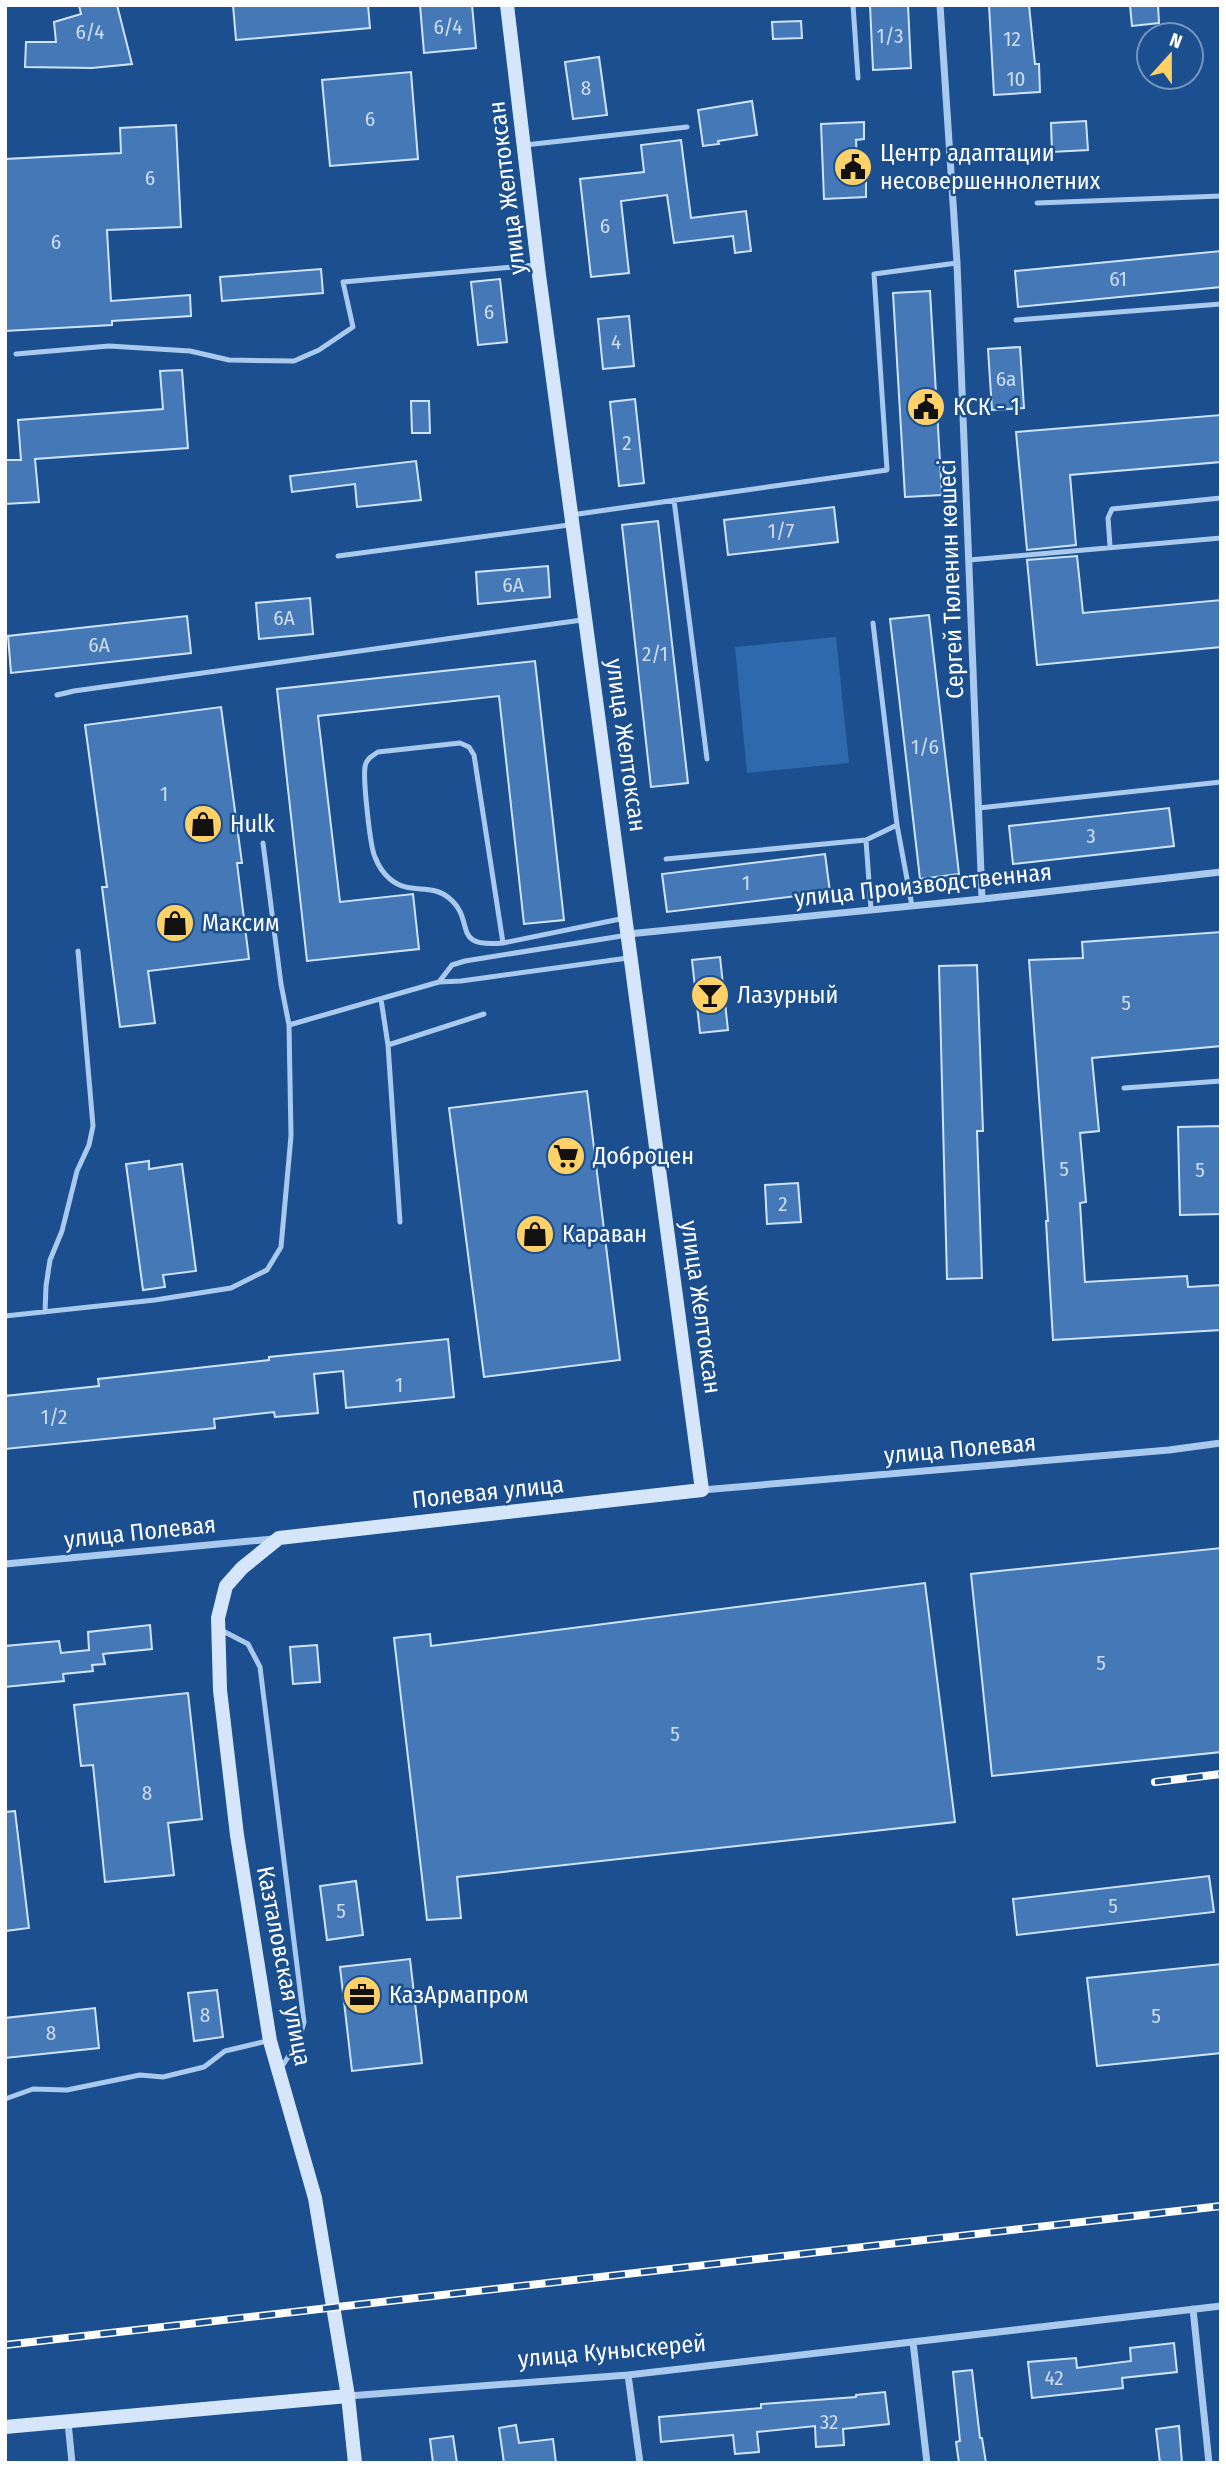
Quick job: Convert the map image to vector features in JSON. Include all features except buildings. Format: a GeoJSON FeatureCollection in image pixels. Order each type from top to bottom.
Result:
{"type":"FeatureCollection","features":[{"type":"Feature","properties":{"kind":"street","name":"улица Желтоксан"},"geometry":{"type":"LineString","coordinates":[[508,5],[538,264],[702,1490]]}},
{"type":"Feature","properties":{"kind":"street","name":"Сергей Тюленин көшесі"},"geometry":{"type":"LineString","coordinates":[[940,5],[957,263],[982,899]]}},
{"type":"Feature","properties":{"kind":"street","name":"улица Производственная"},"geometry":{"type":"LineString","coordinates":[[628,934],[1221,872]]}},
{"type":"Feature","properties":{"kind":"street","name":"улица Полевая"},"geometry":{"type":"LineString","coordinates":[[702,1490],[1169,1450],[1221,1443]]}},
{"type":"Feature","properties":{"kind":"street","name":"Полевая улица"},"geometry":{"type":"LineString","coordinates":[[279,1538],[702,1490]]}},
{"type":"Feature","properties":{"kind":"street","name":"улица Полевая"},"geometry":{"type":"LineString","coordinates":[[5,1564],[279,1538]]}},
{"type":"Feature","properties":{"kind":"street","name":"Казталовская улица"},"geometry":{"type":"LineString","coordinates":[[279,1538],[242,1568],[226,1586],[218,1618],[220,1690],[237,1835],[271,2041],[315,2198],[348,2396],[355,2463]]}},
{"type":"Feature","properties":{"kind":"street","name":"улица Куныскерей"},"geometry":{"type":"LineString","coordinates":[[5,2427],[348,2396],[628,2375],[1221,2306]]}},
{"type":"Feature","properties":{"kind":"street"},"geometry":{"type":"LineString","coordinates":[[1193,2309],[1209,2463]]}},
{"type":"Feature","properties":{"kind":"street"},"geometry":{"type":"LineString","coordinates":[[913,2342],[927,2463]]}},
{"type":"Feature","properties":{"kind":"street"},"geometry":{"type":"LineString","coordinates":[[628,2375],[640,2463]]}},
{"type":"Feature","properties":{"kind":"street"},"geometry":{"type":"LineString","coordinates":[[68,2422],[72,2463]]}},
{"type":"Feature","properties":{"kind":"lane"},"geometry":{"type":"LineString","coordinates":[[853,5],[858,78]]}},
{"type":"Feature","properties":{"kind":"lane"},"geometry":{"type":"LineString","coordinates":[[525,145],[687,127]]}},
{"type":"Feature","properties":{"kind":"lane"},"geometry":{"type":"LineString","coordinates":[[1037,203],[1221,196]]}},
{"type":"Feature","properties":{"kind":"lane"},"geometry":{"type":"LineString","coordinates":[[338,556],[572,520],[674,500],[887,470],[874,274],[957,263]]}},
{"type":"Feature","properties":{"kind":"lane"},"geometry":{"type":"LineString","coordinates":[[16,354],[109,346],[190,351],[229,359],[294,361],[319,350],[353,327],[343,282],[538,264]]}},
{"type":"Feature","properties":{"kind":"lane"},"geometry":{"type":"LineString","coordinates":[[1016,320],[1221,303]]}},
{"type":"Feature","properties":{"kind":"lane"},"geometry":{"type":"LineString","coordinates":[[1110,546],[1108,518],[1112,509],[1221,498]]}},
{"type":"Feature","properties":{"kind":"lane"},"geometry":{"type":"LineString","coordinates":[[674,500],[707,759]]}},
{"type":"Feature","properties":{"kind":"lane"},"geometry":{"type":"LineString","coordinates":[[969,560],[1221,538]]}},
{"type":"Feature","properties":{"kind":"lane"},"geometry":{"type":"LineString","coordinates":[[57,695],[586,620]]}},
{"type":"Feature","properties":{"kind":"lane"},"geometry":{"type":"LineString","coordinates":[[873,623],[897,825],[912,906]]}},
{"type":"Feature","properties":{"kind":"lane"},"geometry":{"type":"LineString","coordinates":[[503,943],[474,755],[469,747],[460,743],[378,752],[368,759],[365,768],[374,856],[387,877],[398,886],[410,890],[430,888],[447,896],[456,905],[466,932],[472,940],[485,944],[503,943],[626,918]]}},
{"type":"Feature","properties":{"kind":"lane"},"geometry":{"type":"LineString","coordinates":[[979,807],[1221,782]]}},
{"type":"Feature","properties":{"kind":"lane"},"geometry":{"type":"LineString","coordinates":[[666,859],[866,841],[897,825]]}},
{"type":"Feature","properties":{"kind":"lane"},"geometry":{"type":"LineString","coordinates":[[866,841],[871,910]]}},
{"type":"Feature","properties":{"kind":"lane"},"geometry":{"type":"LineString","coordinates":[[5,1316],[155,1300],[231,1288],[267,1270],[281,1247],[291,1136],[289,1025],[281,984],[263,843]]}},
{"type":"Feature","properties":{"kind":"lane"},"geometry":{"type":"LineString","coordinates":[[439,982],[448,968],[465,961],[628,934]]}},
{"type":"Feature","properties":{"kind":"lane"},"geometry":{"type":"LineString","coordinates":[[45,1312],[50,1260],[62,1231],[77,1171],[89,1146],[93,1126],[78,951]]}},
{"type":"Feature","properties":{"kind":"lane"},"geometry":{"type":"LineString","coordinates":[[289,1025],[439,982],[632,958]]}},
{"type":"Feature","properties":{"kind":"lane"},"geometry":{"type":"LineString","coordinates":[[382,999],[388,1045],[400,1222]]}},
{"type":"Feature","properties":{"kind":"lane"},"geometry":{"type":"LineString","coordinates":[[388,1045],[484,1014]]}},
{"type":"Feature","properties":{"kind":"lane"},"geometry":{"type":"LineString","coordinates":[[1124,1088],[1221,1081]]}},
{"type":"Feature","properties":{"kind":"lane"},"geometry":{"type":"LineString","coordinates":[[218,1628],[248,1644],[260,1667],[304,2022],[299,2040],[279,2071]]}},
{"type":"Feature","properties":{"kind":"lane"},"geometry":{"type":"LineString","coordinates":[[5,2099],[33,2089],[67,2090],[140,2075],[163,2077],[204,2067],[225,2051],[271,2041]]}},
{"type":"Feature","properties":{"kind":"shaded area"},"geometry":{"type":"Polygon","coordinates":[[[836,637],[849,763],[747,773],[735,647],[836,637]]]}},
{"type":"Feature","properties":{"kind":"railway"},"geometry":{"type":"LineString","coordinates":[[1155,1782],[1221,1774]]}},
{"type":"Feature","properties":{"kind":"railway"},"geometry":{"type":"LineString","coordinates":[[5,2345],[1221,2206]]}},
{"type":"Feature","properties":{"kind":"place","name":"Центр адаптации несовершеннолетних"},"geometry":{"type":"Point","coordinates":[853,167]}},
{"type":"Feature","properties":{"kind":"place","name":"КСК - 1"},"geometry":{"type":"Point","coordinates":[926,407]}},
{"type":"Feature","properties":{"kind":"place","name":"Hulk"},"geometry":{"type":"Point","coordinates":[203,824]}},
{"type":"Feature","properties":{"kind":"place","name":"Максим"},"geometry":{"type":"Point","coordinates":[175,923]}},
{"type":"Feature","properties":{"kind":"place","name":"Лазурный"},"geometry":{"type":"Point","coordinates":[710,995]}},
{"type":"Feature","properties":{"kind":"place","name":"Доброцен"},"geometry":{"type":"Point","coordinates":[566,1156]}},
{"type":"Feature","properties":{"kind":"place","name":"Караван"},"geometry":{"type":"Point","coordinates":[535,1234]}},
{"type":"Feature","properties":{"kind":"place","name":"КазАрмапром"},"geometry":{"type":"Point","coordinates":[362,1995]}}]}
